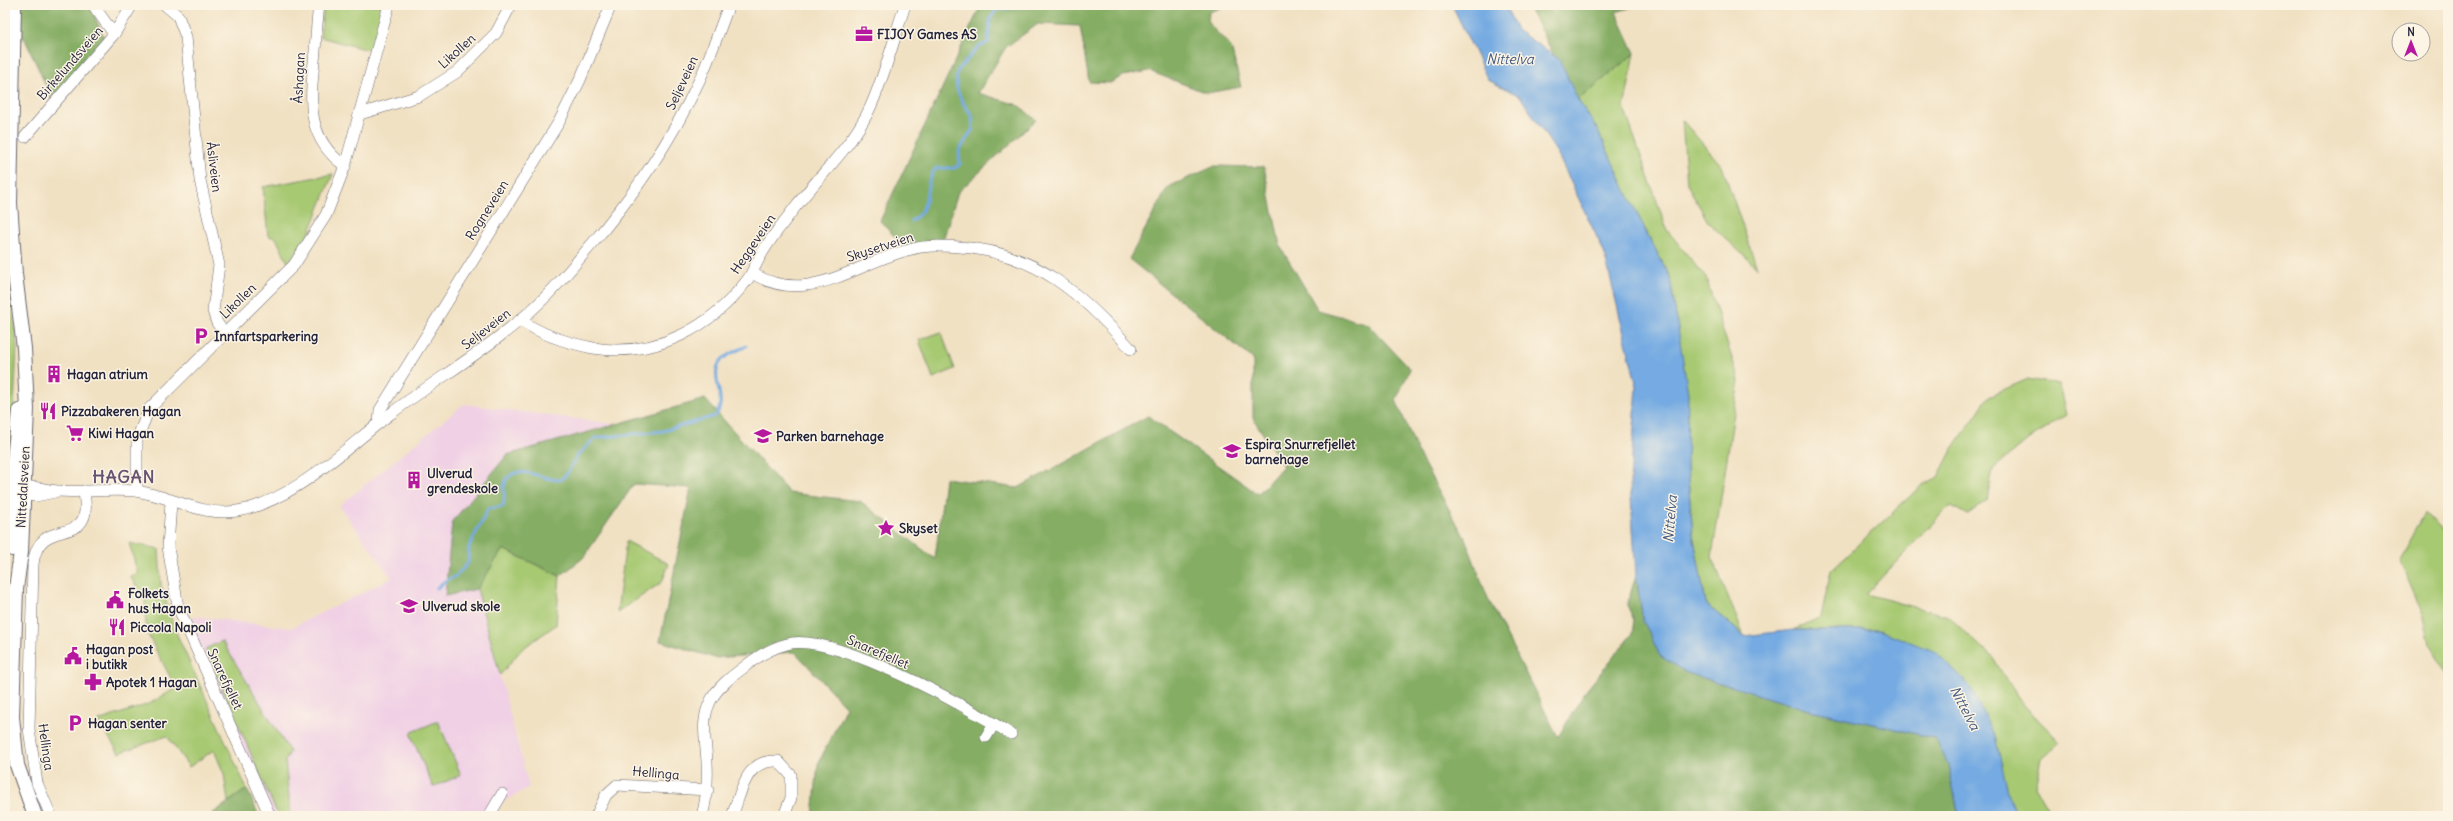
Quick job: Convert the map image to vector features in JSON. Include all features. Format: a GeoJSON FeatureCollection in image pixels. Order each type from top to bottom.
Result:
{"type":"FeatureCollection","features":[{"type":"Feature","properties":{"kind":"main road","name":"Nittedalsveien"},"geometry":{"type":"LineString","coordinates":[[14,5],[8,215],[24,348],[27,409],[12,573],[16,589],[12,736],[20,777],[34,816]]}},
{"type":"Feature","properties":{"kind":"street"},"geometry":{"type":"LineString","coordinates":[[93,5],[114,34]]}},
{"type":"Feature","properties":{"kind":"street","name":"Birkelundsveien"},"geometry":{"type":"LineString","coordinates":[[25,137],[114,34],[132,5]]}},
{"type":"Feature","properties":{"kind":"street","name":"Åsliveien"},"geometry":{"type":"LineString","coordinates":[[165,5],[178,16],[186,37],[200,180],[219,265],[213,311],[216,323],[225,334]]}},
{"type":"Feature","properties":{"kind":"street","name":"Åshagan"},"geometry":{"type":"LineString","coordinates":[[319,5],[312,73],[312,110],[319,138],[326,149],[345,166]]}},
{"type":"Feature","properties":{"kind":"street","name":"Likollen"},"geometry":{"type":"LineString","coordinates":[[137,491],[137,439],[149,409],[289,270],[306,249],[326,215],[345,166],[389,5]]}},
{"type":"Feature","properties":{"kind":"street","name":"Likollen"},"geometry":{"type":"LineString","coordinates":[[360,114],[420,96],[457,72],[496,33],[511,5]]}},
{"type":"Feature","properties":{"kind":"street","name":"Rogneveien"},"geometry":{"type":"LineString","coordinates":[[379,423],[380,410],[394,386],[559,122],[580,80],[611,5]]}},
{"type":"Feature","properties":{"kind":"street","name":"Seljeveien"},"geometry":{"type":"LineString","coordinates":[[137,491],[202,510],[221,512],[244,510],[262,504],[304,480],[379,423],[479,352],[521,320],[557,283],[617,215],[653,165],[699,81],[729,5]]}},
{"type":"Feature","properties":{"kind":"street","name":"Heggeveien"},"geometry":{"type":"LineString","coordinates":[[521,320],[544,334],[591,347],[622,350],[653,345],[679,337],[702,325],[727,302],[752,273],[769,241],[851,140],[864,119],[874,96],[905,5]]}},
{"type":"Feature","properties":{"kind":"street","name":"Skysetveien"},"geometry":{"type":"LineString","coordinates":[[752,273],[768,282],[797,287],[824,281],[912,249],[944,246],[990,252],[1025,262],[1069,287],[1098,311],[1131,349]]}},
{"type":"Feature","properties":{"kind":"street"},"geometry":{"type":"LineString","coordinates":[[19,491],[43,495],[57,491],[137,491]]}},
{"type":"Feature","properties":{"kind":"street","name":"Hellinga"},"geometry":{"type":"LineString","coordinates":[[51,816],[37,783],[29,729],[33,564],[35,551],[42,541],[53,534],[75,527],[82,522],[85,511],[84,491]]}},
{"type":"Feature","properties":{"kind":"street","name":"Snarefjellet"},"geometry":{"type":"LineString","coordinates":[[171,502],[168,547],[178,607],[270,816]]}},
{"type":"Feature","properties":{"kind":"street","name":"Snarefjellet"},"geometry":{"type":"LineString","coordinates":[[702,816],[708,790],[704,720],[711,700],[728,680],[755,659],[788,643],[824,645],[862,657],[944,697],[1011,734]]}},
{"type":"Feature","properties":{"kind":"street"},"geometry":{"type":"LineString","coordinates":[[986,736],[994,724]]}},
{"type":"Feature","properties":{"kind":"street"},"geometry":{"type":"LineString","coordinates":[[732,816],[746,779],[754,766],[770,760],[778,760],[791,775],[791,798],[784,816]]}},
{"type":"Feature","properties":{"kind":"street","name":"Hellinga"},"geometry":{"type":"LineString","coordinates":[[596,816],[606,795],[617,785],[708,790]]}},
{"type":"Feature","properties":{"kind":"street"},"geometry":{"type":"LineString","coordinates":[[489,816],[502,794]]}},
{"type":"Feature","properties":{"kind":"shaded area","name":"Ulverud skole"},"geometry":{"type":"Polygon","coordinates":[[[464,404],[614,424],[507,455],[445,596],[477,589],[529,787],[480,816],[272,816],[196,649],[193,616],[291,628],[392,578],[339,506],[464,404]]]}},
{"type":"Feature","properties":{"kind":"green space"},"geometry":{"type":"Polygon","coordinates":[[[5,5],[90,5],[104,38],[53,101],[24,37],[5,57],[5,5]]]}},
{"type":"Feature","properties":{"kind":"green space"},"geometry":{"type":"Polygon","coordinates":[[[324,5],[389,5],[375,52],[320,37],[324,5]]]}},
{"type":"Feature","properties":{"kind":"green space"},"geometry":{"type":"Polygon","coordinates":[[[981,5],[1229,5],[1209,12],[1208,23],[1231,47],[1241,87],[1207,93],[1149,71],[1123,76],[1110,83],[1089,82],[1080,26],[1038,24],[1006,47],[978,93],[1018,105],[1036,120],[958,192],[943,240],[912,255],[880,221],[981,5]]]}},
{"type":"Feature","properties":{"kind":"green space"},"geometry":{"type":"Polygon","coordinates":[[[1527,5],[1639,5],[1616,12],[1635,53],[1578,100],[1527,5]]]}},
{"type":"Feature","properties":{"kind":"green space"},"geometry":{"type":"Polygon","coordinates":[[[1635,53],[1624,108],[1667,230],[1706,278],[1739,380],[1712,557],[1744,636],[1706,604],[1693,534],[1670,277],[1626,192],[1603,141],[1578,100],[1635,53]]]}},
{"type":"Feature","properties":{"kind":"green space"},"geometry":{"type":"Polygon","coordinates":[[[1682,120],[1722,166],[1757,268],[1708,222],[1687,184],[1682,120]]]}},
{"type":"Feature","properties":{"kind":"green space"},"geometry":{"type":"Polygon","coordinates":[[[1215,166],[1264,167],[1280,246],[1318,310],[1368,324],[1410,369],[1396,400],[1419,455],[1465,538],[1489,601],[1558,737],[1585,692],[1632,634],[1634,620],[1627,605],[1636,575],[1643,620],[1806,709],[1935,738],[1948,764],[1959,816],[813,816],[818,764],[846,707],[795,652],[715,658],[660,641],[691,488],[634,484],[583,558],[560,576],[503,549],[477,589],[445,596],[452,522],[507,455],[705,399],[789,493],[860,501],[935,559],[945,478],[1018,488],[1148,416],[1258,494],[1283,466],[1253,418],[1253,359],[1129,259],[1168,187],[1215,166]]]}},
{"type":"Feature","properties":{"kind":"green space"},"geometry":{"type":"Polygon","coordinates":[[[333,174],[309,234],[288,263],[276,238],[268,236],[263,187],[333,174]]]}},
{"type":"Feature","properties":{"kind":"green space"},"geometry":{"type":"Polygon","coordinates":[[[5,230],[17,347],[10,480],[5,480],[5,230]]]}},
{"type":"Feature","properties":{"kind":"green space"},"geometry":{"type":"Polygon","coordinates":[[[941,332],[955,369],[933,378],[919,340],[941,332]]]}},
{"type":"Feature","properties":{"kind":"green space"},"geometry":{"type":"Polygon","coordinates":[[[2028,379],[2059,385],[2066,415],[2024,443],[1993,469],[1987,500],[1967,515],[1950,505],[1866,594],[1948,616],[1992,657],[2022,703],[2060,742],[2041,759],[2035,786],[2052,816],[2018,816],[2010,800],[1879,630],[1793,630],[1821,617],[1831,570],[1923,484],[1938,477],[1952,450],[1989,396],[2028,379]]]}},
{"type":"Feature","properties":{"kind":"green space"},"geometry":{"type":"Polygon","coordinates":[[[2425,512],[2448,537],[2448,675],[2430,644],[2424,617],[2399,559],[2425,512]]]}},
{"type":"Feature","properties":{"kind":"green space"},"geometry":{"type":"Polygon","coordinates":[[[626,541],[669,564],[662,582],[617,613],[626,541]]]}},
{"type":"Feature","properties":{"kind":"green space"},"geometry":{"type":"Polygon","coordinates":[[[129,543],[159,549],[161,585],[174,628],[247,789],[228,802],[224,774],[214,750],[189,767],[167,736],[119,753],[98,721],[149,704],[176,688],[146,631],[145,599],[130,576],[138,574],[129,543]]]}},
{"type":"Feature","properties":{"kind":"green space"},"geometry":{"type":"Polygon","coordinates":[[[503,549],[560,576],[556,625],[522,649],[500,675],[477,589],[503,549]]]}},
{"type":"Feature","properties":{"kind":"green space"},"geometry":{"type":"Polygon","coordinates":[[[222,641],[290,752],[285,761],[291,816],[278,816],[205,649],[222,641]]]}},
{"type":"Feature","properties":{"kind":"green space"},"geometry":{"type":"Polygon","coordinates":[[[438,721],[461,775],[433,787],[410,733],[438,721]]]}},
{"type":"Feature","properties":{"kind":"green space"},"geometry":{"type":"Polygon","coordinates":[[[247,789],[259,816],[209,816],[247,789]]]}},
{"type":"Feature","properties":{"kind":"water","name":"Nittelva"},"geometry":{"type":"Polygon","coordinates":[[[1452,5],[1505,5],[1517,30],[1559,59],[1578,100],[1596,127],[1645,230],[1670,277],[1688,393],[1687,469],[1693,534],[1706,604],[1744,636],[1793,630],[1879,630],[1936,652],[1970,687],[1995,736],[2010,800],[2018,816],[1959,816],[1948,764],[1935,738],[1806,709],[1687,673],[1660,656],[1643,620],[1636,575],[1630,482],[1637,387],[1604,252],[1557,153],[1520,96],[1488,80],[1452,5]]]}},
{"type":"Feature","properties":{"kind":"waterway"},"geometry":{"type":"LineString","coordinates":[[911,221],[923,209],[931,176],[936,168],[955,168],[960,164],[959,151],[973,129],[972,115],[965,106],[957,88],[956,76],[958,70],[979,46],[988,43],[990,19],[996,10],[1027,5]]}},
{"type":"Feature","properties":{"kind":"waterway"},"geometry":{"type":"LineString","coordinates":[[437,588],[445,581],[456,576],[468,563],[469,547],[488,509],[503,506],[505,483],[511,475],[524,472],[554,480],[560,480],[567,474],[577,456],[595,438],[663,431],[715,416],[719,410],[720,403],[717,368],[722,359],[746,346]]}},
{"type":"Feature","properties":{"kind":"place","name":"FIJOY Games AS"},"geometry":{"type":"Point","coordinates":[864,34]}},
{"type":"Feature","properties":{"kind":"place","name":"Innfartsparkering"},"geometry":{"type":"Point","coordinates":[201,336]}},
{"type":"Feature","properties":{"kind":"place","name":"Hagan atrium"},"geometry":{"type":"Point","coordinates":[54,374]}},
{"type":"Feature","properties":{"kind":"place","name":"Pizzabakeren Hagan"},"geometry":{"type":"Point","coordinates":[48,411]}},
{"type":"Feature","properties":{"kind":"place","name":"Kiwi Hagan"},"geometry":{"type":"Point","coordinates":[75,433]}},
{"type":"Feature","properties":{"kind":"place","name":"Parken barnehage"},"geometry":{"type":"Point","coordinates":[763,436]}},
{"type":"Feature","properties":{"kind":"place","name":"Espira Snurrefjellet barnehage"},"geometry":{"type":"Point","coordinates":[1232,451]}},
{"type":"Feature","properties":{"kind":"place","name":"Ulverud grendeskole"},"geometry":{"type":"Point","coordinates":[414,480]}},
{"type":"Feature","properties":{"kind":"place","name":"Skyset"},"geometry":{"type":"Point","coordinates":[886,528]}},
{"type":"Feature","properties":{"kind":"place","name":"Folkets hus Hagan"},"geometry":{"type":"Point","coordinates":[115,600]}},
{"type":"Feature","properties":{"kind":"place","name":"Ulverud skole"},"geometry":{"type":"Point","coordinates":[409,606]}},
{"type":"Feature","properties":{"kind":"place","name":"Piccola Napoli"},"geometry":{"type":"Point","coordinates":[117,627]}},
{"type":"Feature","properties":{"kind":"place","name":"Hagan post i butikk"},"geometry":{"type":"Point","coordinates":[73,656]}},
{"type":"Feature","properties":{"kind":"place","name":"Apotek 1 Hagan"},"geometry":{"type":"Point","coordinates":[93,682]}},
{"type":"Feature","properties":{"kind":"place","name":"Hagan senter"},"geometry":{"type":"Point","coordinates":[75,723]}},
{"type":"Feature","properties":{"kind":"district","name":"HAGAN"},"geometry":{"type":"Point","coordinates":[124,477]}}]}
